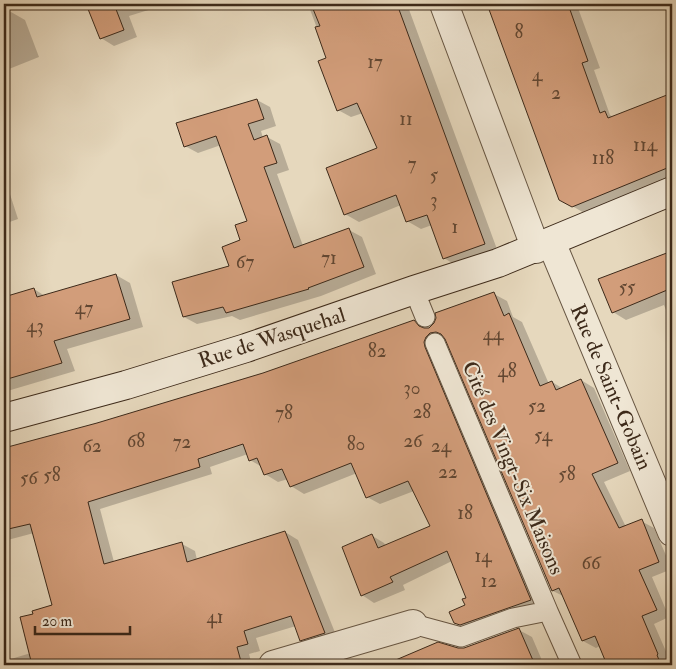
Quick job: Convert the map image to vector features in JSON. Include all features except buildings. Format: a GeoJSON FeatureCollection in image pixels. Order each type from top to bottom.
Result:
{"type":"FeatureCollection","features":[{"type":"Feature","properties":{"kind":"street","name":"Rue de Saint-Gobain"},"geometry":{"type":"LineString","coordinates":[[444,4],[544,245],[672,532]]}},
{"type":"Feature","properties":{"kind":"street","name":"Rue de Wasquehal"},"geometry":{"type":"LineString","coordinates":[[4,418],[126,385],[246,348],[498,263],[672,191]]}},
{"type":"Feature","properties":{"kind":"street"},"geometry":{"type":"LineString","coordinates":[[273,665],[413,624]]}},
{"type":"Feature","properties":{"kind":"lane"},"geometry":{"type":"LineString","coordinates":[[414,290],[424,317]]}},
{"type":"Feature","properties":{"kind":"lane","name":"Cité des Vingt-Six Maisons"},"geometry":{"type":"LineString","coordinates":[[435,343],[572,665]]}},
{"type":"Feature","properties":{"kind":"lane"},"geometry":{"type":"LineString","coordinates":[[413,624],[461,637],[513,618],[548,611]]}}]}
